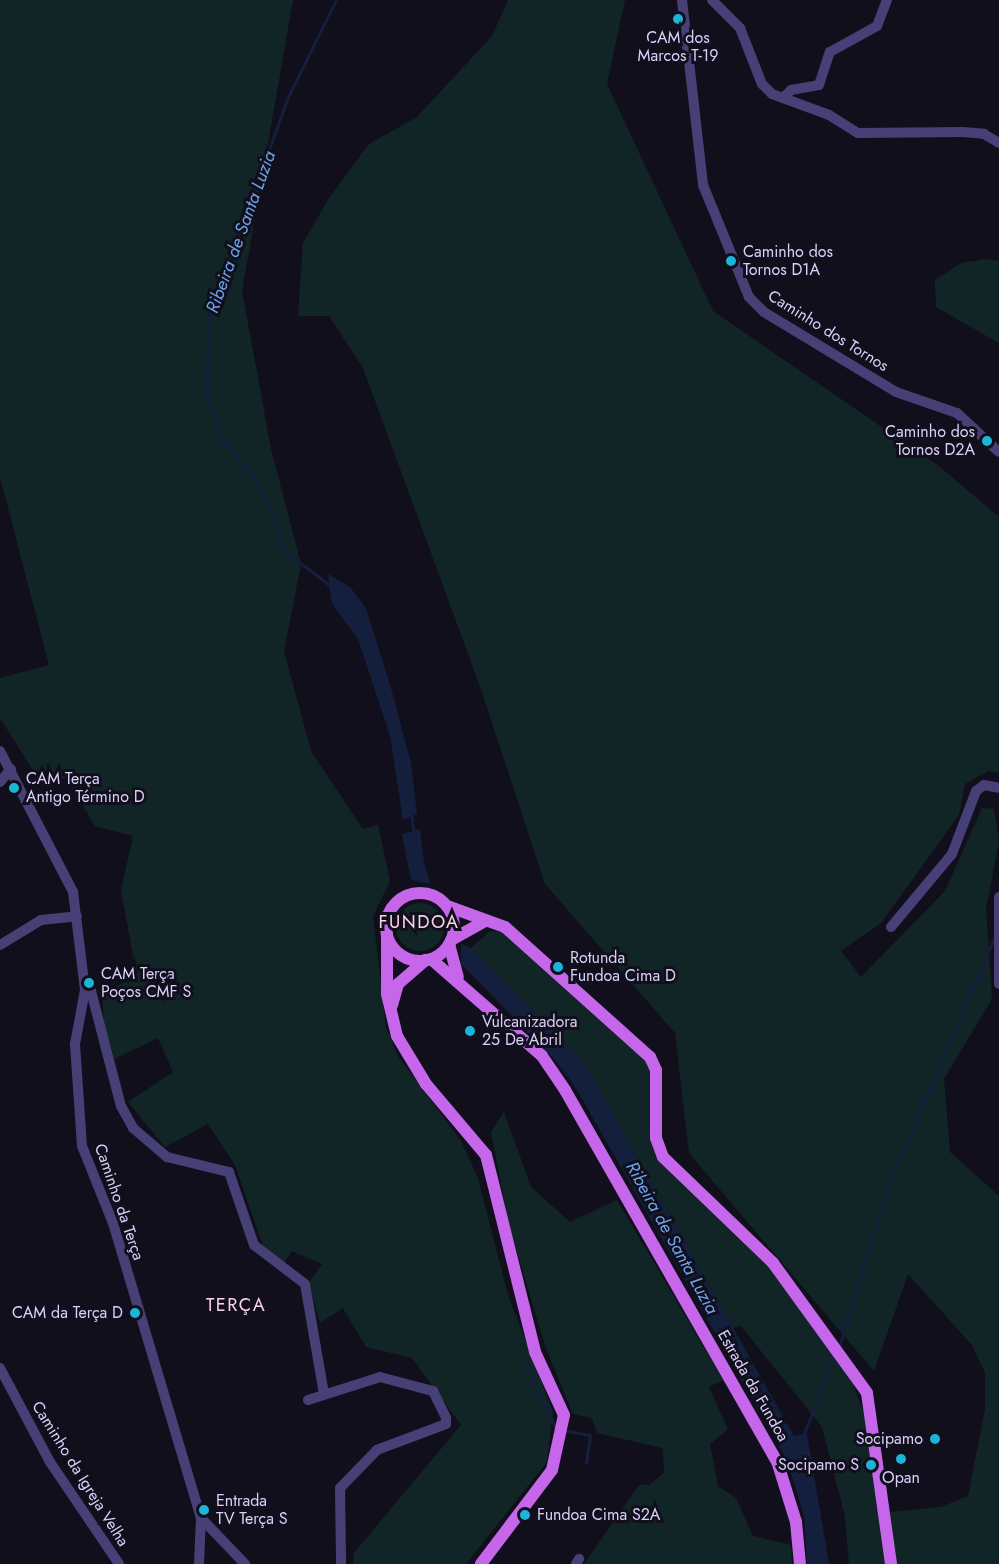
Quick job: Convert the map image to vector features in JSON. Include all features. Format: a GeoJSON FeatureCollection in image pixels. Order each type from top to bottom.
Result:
{"type":"FeatureCollection","features":[{"type":"Feature","properties":{"kind":"main road"},"geometry":{"type":"LineString","coordinates":[[481,1564],[552,1470],[564,1415],[535,1352],[486,1155],[407,1057],[391,1015],[387,934],[392,908],[413,893],[435,896],[447,906],[505,927],[650,1057],[656,1070],[656,1138],[663,1157],[773,1263],[838,1351],[871,1407],[891,1564]]}},
{"type":"Feature","properties":{"kind":"main road"},"geometry":{"type":"LineString","coordinates":[[447,906],[458,977]]}},
{"type":"Feature","properties":{"kind":"main road"},"geometry":{"type":"LineString","coordinates":[[391,1015],[398,984],[451,940],[486,920]]}},
{"type":"Feature","properties":{"kind":"main road"},"geometry":{"type":"LineString","coordinates":[[387,934],[401,955],[429,959]]}},
{"type":"Feature","properties":{"kind":"main road","name":"Estrada da Fundoa"},"geometry":{"type":"LineString","coordinates":[[429,959],[458,977],[542,1056],[565,1090],[777,1461],[796,1522],[800,1564]]}},
{"type":"Feature","properties":{"kind":"street","name":"Caminho dos Tornos"},"geometry":{"type":"LineString","coordinates":[[682,0],[703,185],[749,297],[764,312],[896,392],[957,413],[999,452]]}},
{"type":"Feature","properties":{"kind":"street"},"geometry":{"type":"LineString","coordinates":[[711,0],[740,28],[762,84],[783,98],[829,115],[858,133],[963,132],[984,134],[999,143]]}},
{"type":"Feature","properties":{"kind":"street"},"geometry":{"type":"LineString","coordinates":[[783,98],[791,90],[819,85],[830,52],[877,26],[887,0]]}},
{"type":"Feature","properties":{"kind":"street","name":"Caminho da Terça"},"geometry":{"type":"LineString","coordinates":[[0,751],[67,874],[77,916],[85,990],[75,1044],[82,1146],[113,1223],[201,1518],[199,1564]]}},
{"type":"Feature","properties":{"kind":"street"},"geometry":{"type":"LineString","coordinates":[[0,782],[11,769]]}},
{"type":"Feature","properties":{"kind":"street"},"geometry":{"type":"LineString","coordinates":[[891,927],[952,854],[976,791],[984,785],[999,788]]}},
{"type":"Feature","properties":{"kind":"street"},"geometry":{"type":"LineString","coordinates":[[999,897],[999,984]]}},
{"type":"Feature","properties":{"kind":"street"},"geometry":{"type":"LineString","coordinates":[[0,945],[41,920],[77,916]]}},
{"type":"Feature","properties":{"kind":"street"},"geometry":{"type":"LineString","coordinates":[[85,990],[91,991],[121,1107],[134,1128],[167,1157],[230,1172],[254,1245],[305,1284],[324,1394]]}},
{"type":"Feature","properties":{"kind":"street","name":"Caminho da Igreja Velha"},"geometry":{"type":"LineString","coordinates":[[0,1368],[50,1462],[118,1564]]}},
{"type":"Feature","properties":{"kind":"street"},"geometry":{"type":"LineString","coordinates":[[308,1400],[380,1377],[428,1388],[446,1418],[446,1424],[377,1450],[340,1488],[341,1564]]}},
{"type":"Feature","properties":{"kind":"street"},"geometry":{"type":"LineString","coordinates":[[201,1518],[245,1564]]}},
{"type":"Feature","properties":{"kind":"green space"},"geometry":{"type":"Polygon","coordinates":[[[0,0],[293,0],[242,291],[271,449],[301,564],[284,651],[311,751],[363,829],[378,825],[390,881],[373,916],[386,1028],[398,1056],[461,1141],[478,1178],[508,1295],[553,1412],[547,1462],[466,1564],[353,1564],[354,1553],[461,1425],[412,1358],[366,1347],[343,1308],[320,1323],[309,1283],[322,1264],[292,1251],[283,1264],[263,1246],[235,1165],[208,1124],[165,1147],[128,1102],[173,1072],[158,1038],[114,1059],[104,1021],[102,992],[137,977],[121,890],[133,836],[95,826],[66,778],[43,786],[0,718],[0,678],[49,665],[0,477],[0,0]]]}},
{"type":"Feature","properties":{"kind":"green space"},"geometry":{"type":"Polygon","coordinates":[[[508,0],[625,0],[607,84],[713,311],[940,467],[999,517],[999,773],[988,771],[965,784],[959,815],[881,923],[841,951],[861,977],[945,891],[982,808],[994,809],[999,842],[986,908],[992,999],[944,1079],[950,1152],[999,1196],[999,1564],[849,1564],[845,1516],[822,1427],[741,1326],[733,1328],[584,1063],[471,948],[490,931],[503,932],[651,1064],[651,1139],[659,1161],[776,1273],[853,1384],[869,1427],[879,1513],[941,1507],[968,1496],[985,1410],[985,1373],[972,1345],[908,1274],[874,1371],[689,1153],[675,1033],[545,884],[481,689],[363,368],[329,316],[298,316],[303,243],[329,198],[369,144],[417,117],[492,36],[508,0]]]}},
{"type":"Feature","properties":{"kind":"green space"},"geometry":{"type":"Polygon","coordinates":[[[986,259],[999,261],[999,343],[936,307],[935,280],[961,263],[986,259]]]}},
{"type":"Feature","properties":{"kind":"green space"},"geometry":{"type":"Polygon","coordinates":[[[420,903],[437,910],[444,927],[437,944],[420,951],[403,944],[396,927],[403,910],[420,903]]]}},
{"type":"Feature","properties":{"kind":"green space"},"geometry":{"type":"Polygon","coordinates":[[[504,1112],[531,1187],[570,1222],[617,1200],[723,1380],[709,1387],[728,1429],[710,1444],[718,1486],[736,1498],[753,1536],[791,1545],[792,1564],[584,1564],[639,1485],[649,1485],[664,1473],[663,1448],[597,1433],[592,1418],[573,1414],[545,1346],[509,1225],[491,1132],[504,1112]]]}},
{"type":"Feature","properties":{"kind":"water"},"geometry":{"type":"Polygon","coordinates":[[[328,574],[350,587],[366,608],[391,688],[411,763],[417,814],[403,820],[390,736],[358,639],[332,604],[328,574]]]}},
{"type":"Feature","properties":{"kind":"water"},"geometry":{"type":"Polygon","coordinates":[[[420,829],[424,863],[431,884],[411,880],[402,834],[420,829]]]}},
{"type":"Feature","properties":{"kind":"water"},"geometry":{"type":"Polygon","coordinates":[[[461,944],[471,948],[584,1063],[794,1436],[807,1434],[829,1564],[807,1564],[804,1516],[787,1460],[577,1090],[557,1062],[461,964],[461,944]]]}},
{"type":"Feature","properties":{"kind":"waterway","name":"Ribeira de Santa Luzia"},"geometry":{"type":"LineString","coordinates":[[332,587],[286,552],[256,479],[222,440],[207,393],[208,319],[287,99],[336,0]]}},
{"type":"Feature","properties":{"kind":"waterway","name":"Ribeira de Santa Luzia"},"geometry":{"type":"LineString","coordinates":[[411,813],[414,834]]}},
{"type":"Feature","properties":{"kind":"waterway"},"geometry":{"type":"LineString","coordinates":[[839,1347],[887,1190],[995,935]]}},
{"type":"Feature","properties":{"kind":"waterway"},"geometry":{"type":"LineString","coordinates":[[803,1436],[835,1355]]}},
{"type":"Feature","properties":{"kind":"waterway"},"geometry":{"type":"LineString","coordinates":[[525,1361],[556,1429]]}},
{"type":"Feature","properties":{"kind":"waterway"},"geometry":{"type":"LineString","coordinates":[[563,1430],[590,1435],[586,1463]]}},
{"type":"Feature","properties":{"kind":"place","name":"CAM dos Marcos T-19"},"geometry":{"type":"Point","coordinates":[678,19]}},
{"type":"Feature","properties":{"kind":"place","name":"Caminho dos Tornos D1A"},"geometry":{"type":"Point","coordinates":[731,261]}},
{"type":"Feature","properties":{"kind":"place","name":"Caminho dos Tornos D2A"},"geometry":{"type":"Point","coordinates":[987,441]}},
{"type":"Feature","properties":{"kind":"place","name":"CAM Terça Antigo Término D"},"geometry":{"type":"Point","coordinates":[14,788]}},
{"type":"Feature","properties":{"kind":"place","name":"Rotunda Fundoa Cima D"},"geometry":{"type":"Point","coordinates":[558,967]}},
{"type":"Feature","properties":{"kind":"place","name":"CAM Terça Poços CMF S"},"geometry":{"type":"Point","coordinates":[89,983]}},
{"type":"Feature","properties":{"kind":"place","name":"Vulcanizadora 25 De Abril"},"geometry":{"type":"Point","coordinates":[470,1031]}},
{"type":"Feature","properties":{"kind":"place","name":"CAM da Terça D"},"geometry":{"type":"Point","coordinates":[135,1313]}},
{"type":"Feature","properties":{"kind":"place","name":"Socipamo"},"geometry":{"type":"Point","coordinates":[935,1439]}},
{"type":"Feature","properties":{"kind":"place","name":"Opan"},"geometry":{"type":"Point","coordinates":[901,1459]}},
{"type":"Feature","properties":{"kind":"place","name":"Socipamo S"},"geometry":{"type":"Point","coordinates":[871,1465]}},
{"type":"Feature","properties":{"kind":"place","name":"Entrada TV Terça S"},"geometry":{"type":"Point","coordinates":[204,1510]}},
{"type":"Feature","properties":{"kind":"place","name":"Fundoa Cima S2A"},"geometry":{"type":"Point","coordinates":[525,1515]}},
{"type":"Feature","properties":{"kind":"district","name":"FUNDOA"},"geometry":{"type":"Point","coordinates":[419,922]}},
{"type":"Feature","properties":{"kind":"district","name":"TERÇA"},"geometry":{"type":"Point","coordinates":[236,1305]}}]}
